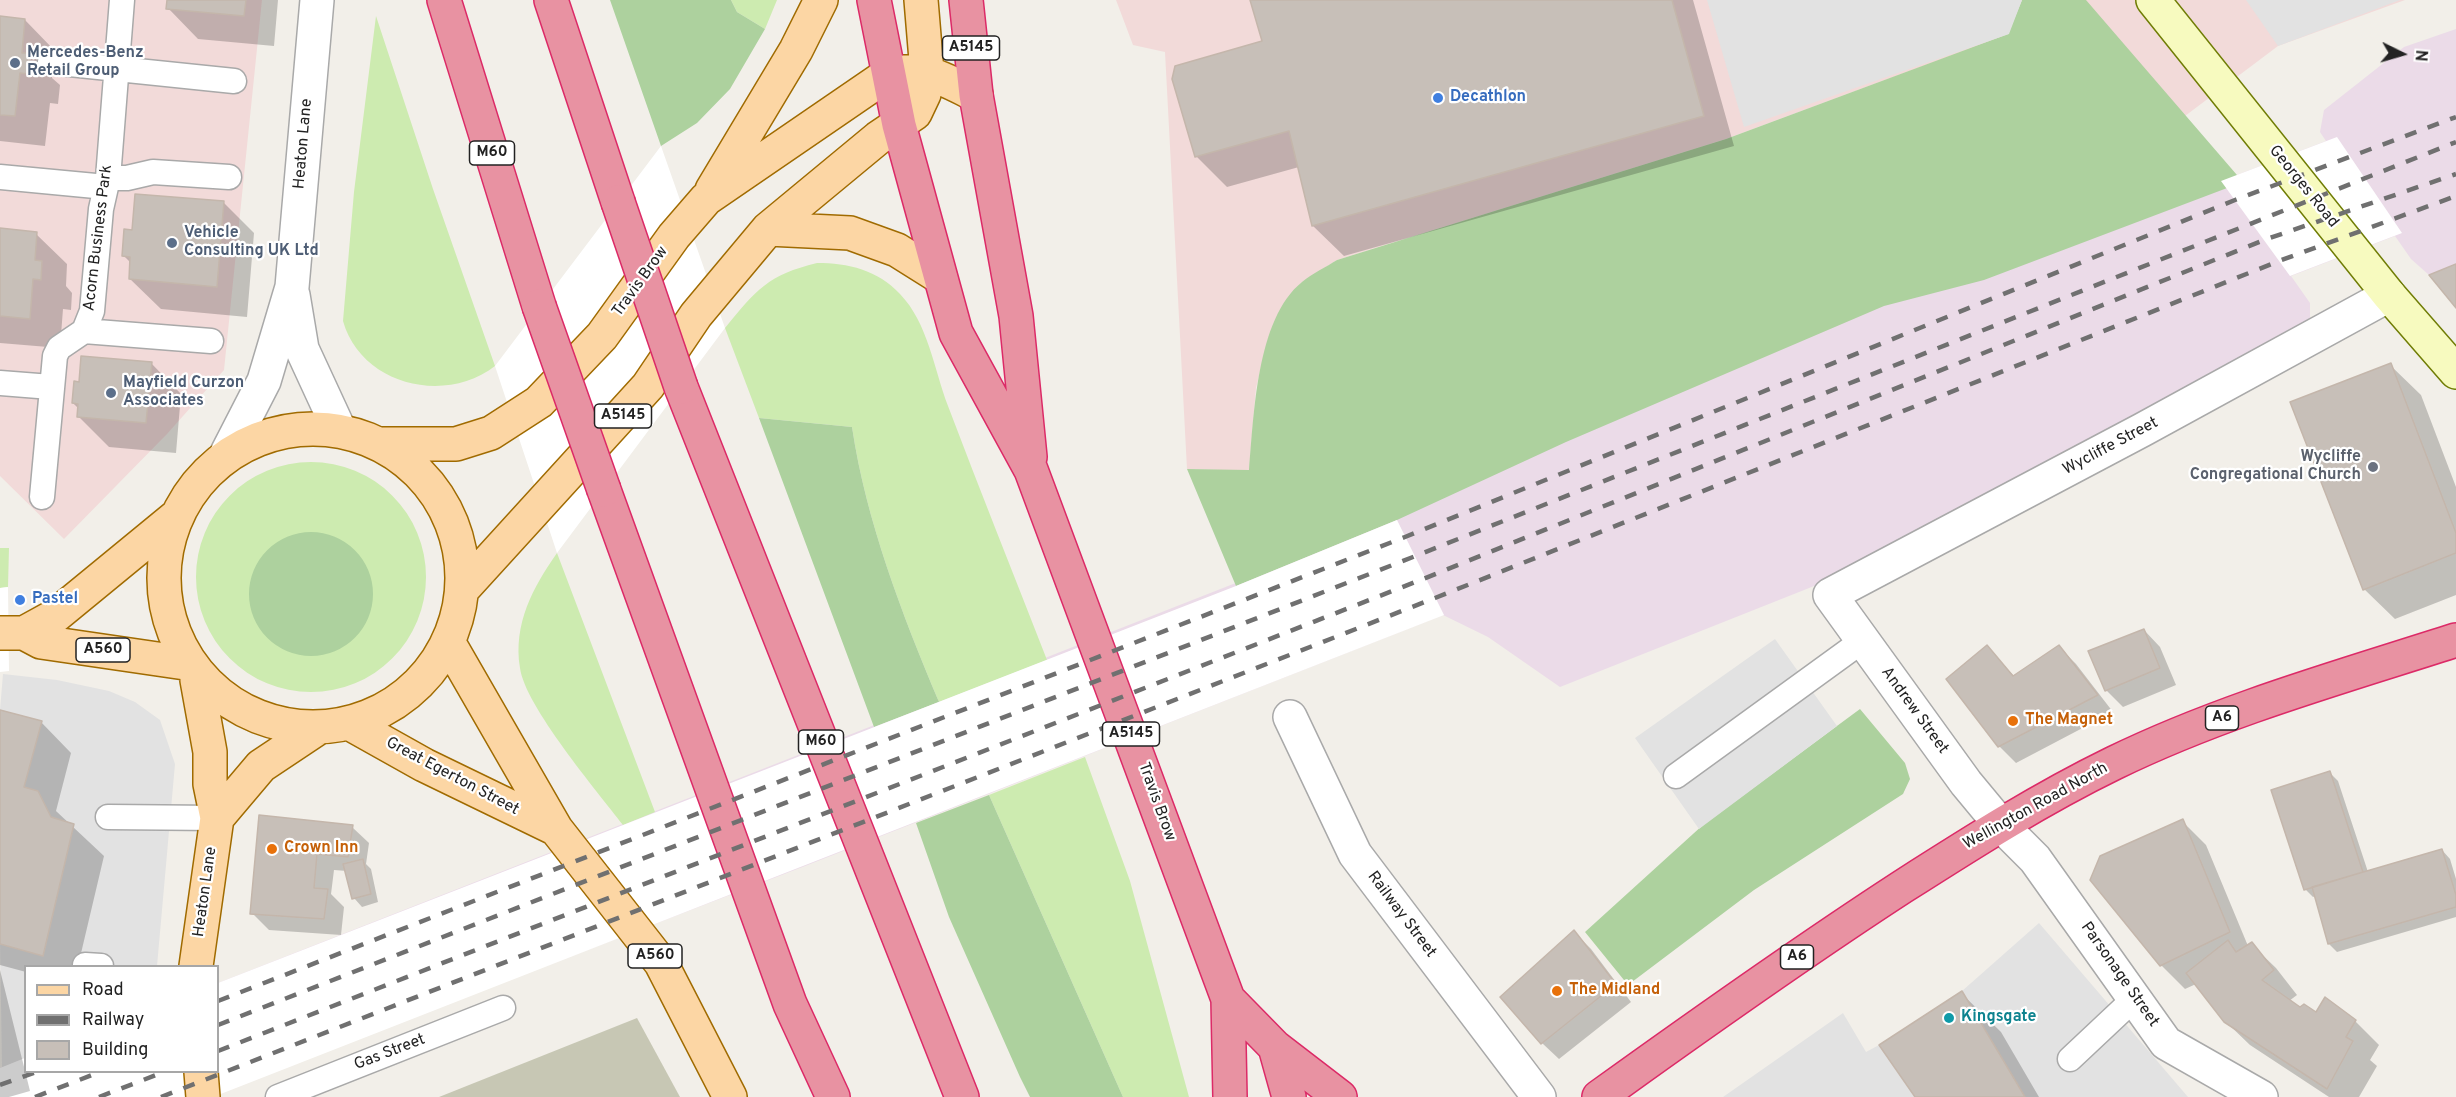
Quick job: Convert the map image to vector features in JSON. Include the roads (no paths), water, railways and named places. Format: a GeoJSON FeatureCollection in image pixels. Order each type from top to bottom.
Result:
{"type":"FeatureCollection","features":[{"type":"Feature","properties":{"kind":"highway","name":"M60"},"geometry":{"type":"LineString","coordinates":[[444,0],[539,306],[604,490],[790,1004],[833,1097]]}},
{"type":"Feature","properties":{"kind":"highway","name":"M60"},"geometry":{"type":"LineString","coordinates":[[551,0],[681,387],[962,1097]]}},
{"type":"Feature","properties":{"kind":"highway","name":"Travis Brow"},"geometry":{"type":"LineString","coordinates":[[874,0],[887,75],[899,125],[956,333],[1031,471],[1228,999],[1230,1097]]}},
{"type":"Feature","properties":{"kind":"highway","name":"Travis Brow"},"geometry":{"type":"LineString","coordinates":[[966,0],[976,95],[1016,316],[1031,471]]}},
{"type":"Feature","properties":{"kind":"highway","name":"Wellington Road North"},"geometry":{"type":"LineString","coordinates":[[1599,1097],[1729,1003],[2000,824],[2115,763],[2206,723],[2314,685],[2456,640]]}},
{"type":"Feature","properties":{"kind":"highway","name":"Travis Brow"},"geometry":{"type":"LineString","coordinates":[[1228,999],[1275,1047],[1289,1097]]}},
{"type":"Feature","properties":{"kind":"highway"},"geometry":{"type":"LineString","coordinates":[[1275,1047],[1340,1097]]}},
{"type":"Feature","properties":{"kind":"main road","name":"A5145"},"geometry":{"type":"LineString","coordinates":[[706,200],[796,50],[821,0]]}},
{"type":"Feature","properties":{"kind":"main road","name":"A5145"},"geometry":{"type":"LineString","coordinates":[[464,590],[641,395],[696,315],[768,229],[878,138],[915,113],[924,94],[927,72],[921,0]]}},
{"type":"Feature","properties":{"kind":"main road","name":"Travis Brow"},"geometry":{"type":"LineString","coordinates":[[383,444],[456,444],[491,433],[539,402],[602,336],[674,236],[706,200],[887,75],[907,70],[927,72],[976,95]]}},
{"type":"Feature","properties":{"kind":"main road"},"geometry":{"type":"LineString","coordinates":[[768,229],[850,233],[897,250],[940,277]]}},
{"type":"Feature","properties":{"kind":"main road"},"geometry":{"type":"LineString","coordinates":[[178,515],[208,472],[227,453],[283,432],[338,427],[383,444],[418,470],[444,505],[460,546],[464,590],[450,645],[422,679],[401,698],[334,726],[261,766],[217,818]]}},
{"type":"Feature","properties":{"kind":"main road","name":"A560"},"geometry":{"type":"LineString","coordinates":[[12,633],[54,616],[178,515]]}},
{"type":"Feature","properties":{"kind":"main road","name":"Heaton Lane"},"geometry":{"type":"LineString","coordinates":[[178,515],[166,550],[165,602],[191,672],[210,752],[210,784],[217,818],[196,965]]}},
{"type":"Feature","properties":{"kind":"main road","name":"A560"},"geometry":{"type":"LineString","coordinates":[[12,633],[41,642],[191,672]]}},
{"type":"Feature","properties":{"kind":"main road","name":"Great Egerton Street"},"geometry":{"type":"LineString","coordinates":[[450,645],[556,830],[661,963],[730,1097]]}},
{"type":"Feature","properties":{"kind":"main road","name":"Great Egerton Street"},"geometry":{"type":"LineString","coordinates":[[191,672],[248,713],[334,726],[390,744],[424,765],[556,830]]}},
{"type":"Feature","properties":{"kind":"main road"},"geometry":{"type":"LineString","coordinates":[[201,1073],[203,1097]]}},
{"type":"Feature","properties":{"kind":"street","name":"Heaton Lane"},"geometry":{"type":"LineString","coordinates":[[227,453],[264,381],[292,288],[317,0]]}},
{"type":"Feature","properties":{"kind":"street","name":"Georges Road"},"geometry":{"type":"LineString","coordinates":[[2153,0],[2389,295],[2456,372]]}},
{"type":"Feature","properties":{"kind":"street","name":"Heaton Lane"},"geometry":{"type":"LineString","coordinates":[[292,288],[302,349],[338,427]]}},
{"type":"Feature","properties":{"kind":"street","name":"Wycliffe Street"},"geometry":{"type":"LineString","coordinates":[[1830,595],[2153,425],[2389,295]]}},
{"type":"Feature","properties":{"kind":"street","name":"Andrew Street"},"geometry":{"type":"LineString","coordinates":[[1830,595],[1966,783],[2000,824]]}},
{"type":"Feature","properties":{"kind":"street","name":"Railway Street"},"geometry":{"type":"LineString","coordinates":[[1290,717],[1356,854],[1539,1097]]}},
{"type":"Feature","properties":{"kind":"street","name":"Parsonage Street"},"geometry":{"type":"LineString","coordinates":[[2000,824],[2036,859],[2136,997],[2166,1043],[2261,1097]]}},
{"type":"Feature","properties":{"kind":"lane","name":"Acorn Business Park"},"geometry":{"type":"LineString","coordinates":[[42,497],[51,387],[59,348],[84,331],[93,311],[101,209],[107,182],[122,0]]}},
{"type":"Feature","properties":{"kind":"lane"},"geometry":{"type":"LineString","coordinates":[[50,62],[234,81]]}},
{"type":"Feature","properties":{"kind":"lane"},"geometry":{"type":"LineString","coordinates":[[0,177],[107,182],[153,172],[229,177]]}},
{"type":"Feature","properties":{"kind":"lane"},"geometry":{"type":"LineString","coordinates":[[84,331],[211,341]]}},
{"type":"Feature","properties":{"kind":"lane"},"geometry":{"type":"LineString","coordinates":[[0,383],[51,387]]}},
{"type":"Feature","properties":{"kind":"lane"},"geometry":{"type":"LineString","coordinates":[[1676,776],[1862,641]]}},
{"type":"Feature","properties":{"kind":"lane"},"geometry":{"type":"LineString","coordinates":[[108,817],[217,818]]}},
{"type":"Feature","properties":{"kind":"lane"},"geometry":{"type":"LineString","coordinates":[[2070,1059],[2136,997]]}},
{"type":"Feature","properties":{"kind":"lane","name":"Gas Street"},"geometry":{"type":"LineString","coordinates":[[278,1097],[503,1008]]}},
{"type":"Feature","properties":{"kind":"railway"},"geometry":{"type":"LineString","coordinates":[[219,1001],[1405,537],[2235,200],[2456,117]]}},
{"type":"Feature","properties":{"kind":"railway"},"geometry":{"type":"LineString","coordinates":[[219,1025],[1413,557],[2456,142]]}},
{"type":"Feature","properties":{"kind":"railway"},"geometry":{"type":"LineString","coordinates":[[219,1051],[1423,579],[2264,240],[2456,174]]}},
{"type":"Feature","properties":{"kind":"railway"},"geometry":{"type":"LineString","coordinates":[[161,1097],[1435,598],[2279,261],[2456,196]]}},
{"type":"Feature","properties":{"kind":"railway"},"geometry":{"type":"LineString","coordinates":[[0,1085],[33,1073]]}},
{"type":"Feature","properties":{"kind":"railway"},"geometry":{"type":"LineString","coordinates":[[35,1097],[97,1073]]}},
{"type":"Feature","properties":{"kind":"railway"},"geometry":{"type":"LineString","coordinates":[[99,1097],[161,1073]]}},
{"type":"Feature","properties":{"kind":"place","name":"Mercedes-Benz Retail Group"},"geometry":{"type":"Point","coordinates":[15,63]}},
{"type":"Feature","properties":{"kind":"place","name":"Decathlon"},"geometry":{"type":"Point","coordinates":[1438,98]}},
{"type":"Feature","properties":{"kind":"place","name":"Vehicle Consulting UK Ltd"},"geometry":{"type":"Point","coordinates":[172,243]}},
{"type":"Feature","properties":{"kind":"place","name":"Mayfield Curzon Associates"},"geometry":{"type":"Point","coordinates":[111,393]}},
{"type":"Feature","properties":{"kind":"place","name":"Wycliffe Congregational Church"},"geometry":{"type":"Point","coordinates":[2373,467]}},
{"type":"Feature","properties":{"kind":"place","name":"Pastel"},"geometry":{"type":"Point","coordinates":[20,600]}},
{"type":"Feature","properties":{"kind":"place","name":"The Magnet"},"geometry":{"type":"Point","coordinates":[2013,721]}},
{"type":"Feature","properties":{"kind":"place","name":"Crown Inn"},"geometry":{"type":"Point","coordinates":[272,849]}},
{"type":"Feature","properties":{"kind":"place","name":"The Midland"},"geometry":{"type":"Point","coordinates":[1557,991]}},
{"type":"Feature","properties":{"kind":"place","name":"Kingsgate"},"geometry":{"type":"Point","coordinates":[1949,1018]}}]}
